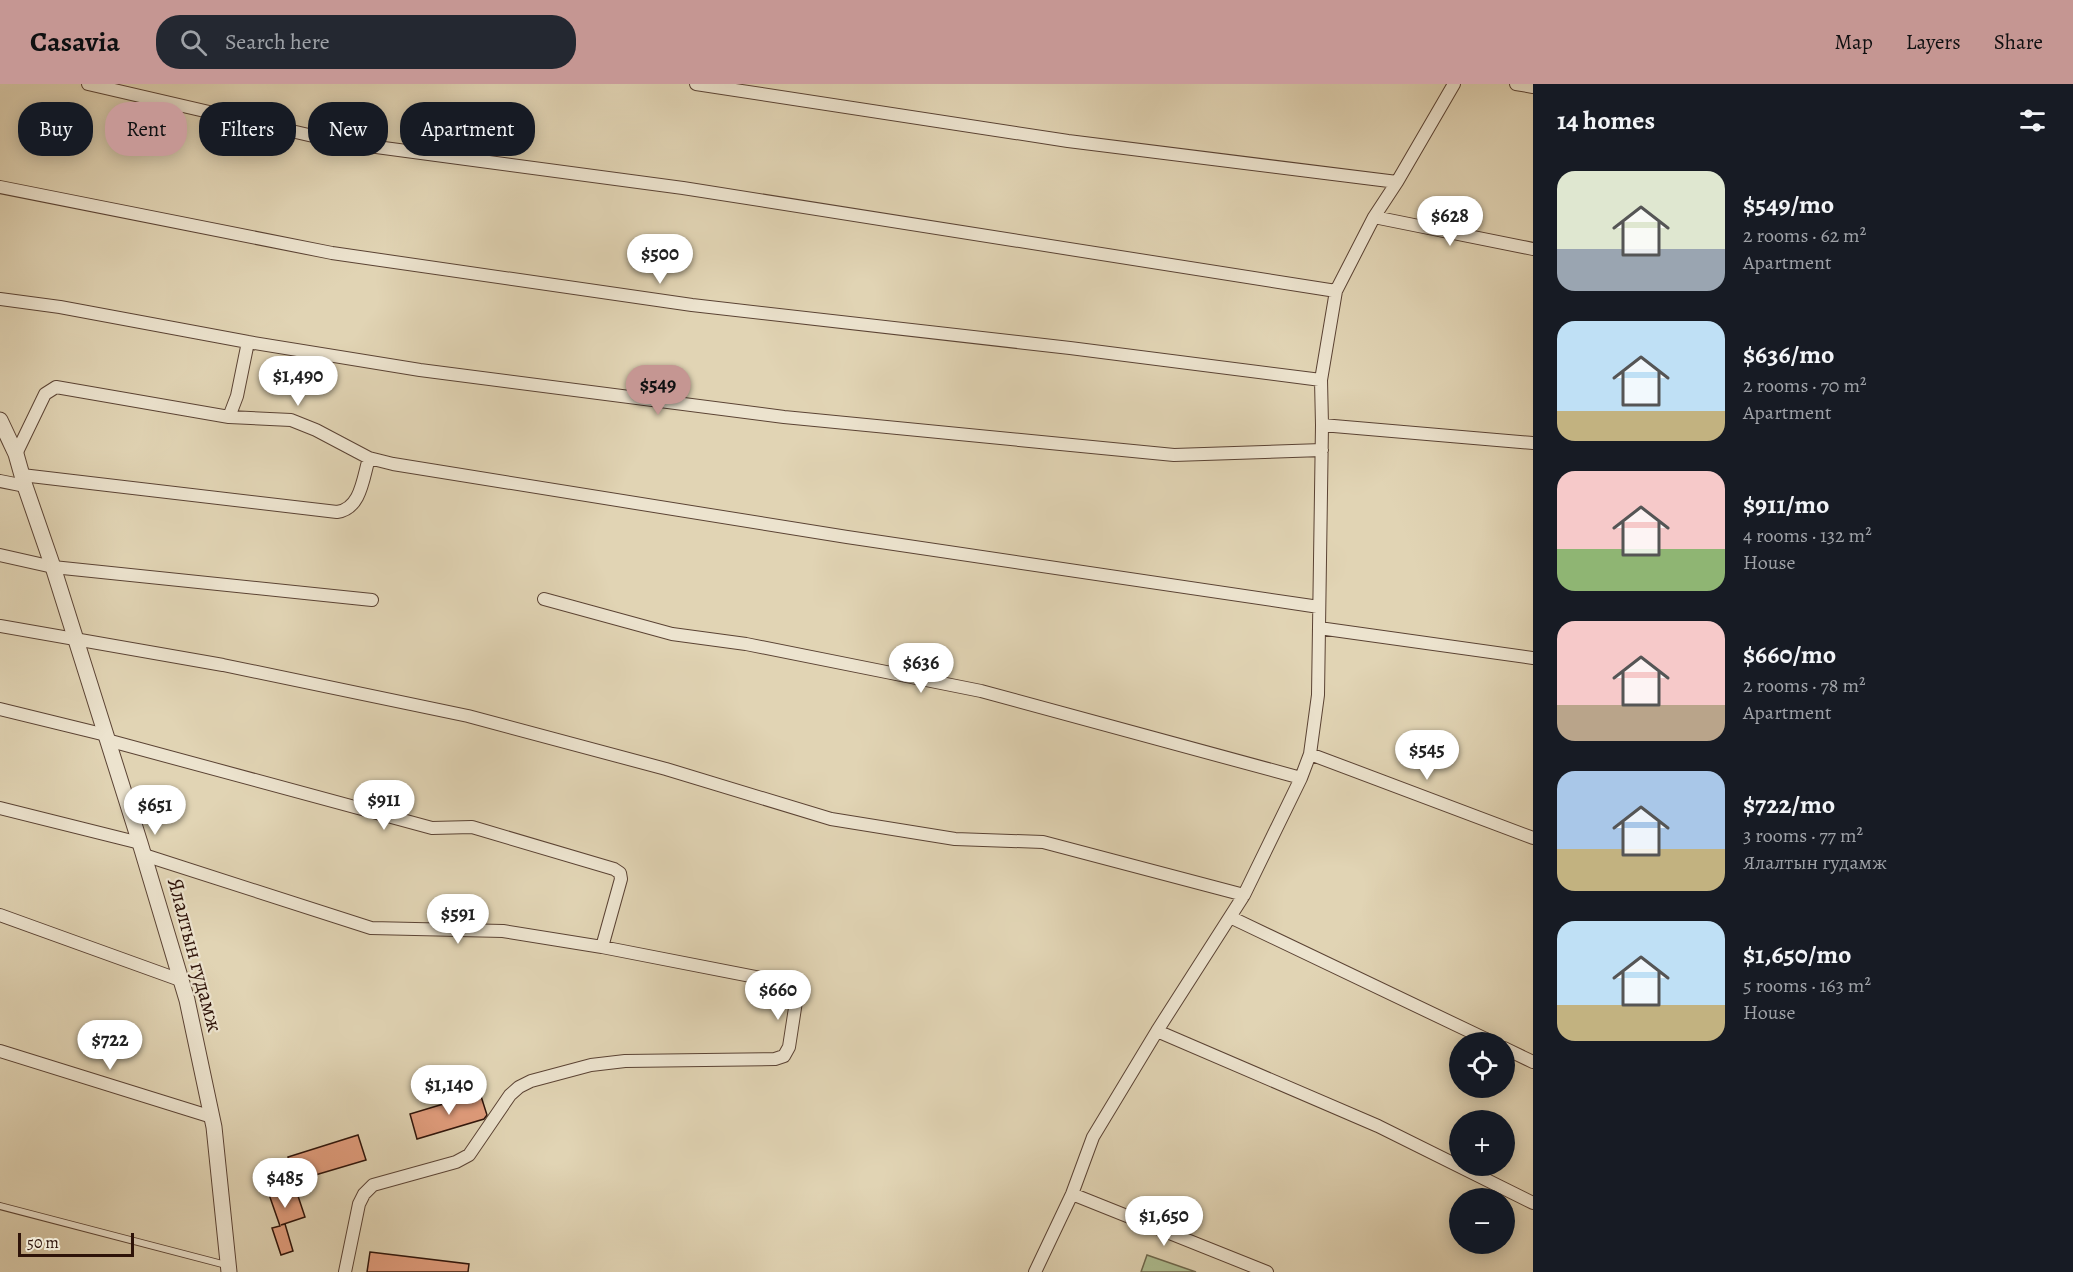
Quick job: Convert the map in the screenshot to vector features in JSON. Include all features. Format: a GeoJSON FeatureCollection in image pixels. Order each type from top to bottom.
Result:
{"type":"FeatureCollection","features":[{"type":"Feature","properties":{"kind":"street"},"geometry":{"type":"LineString","coordinates":[[88,84],[339,142],[683,188],[1336,291]]}},
{"type":"Feature","properties":{"kind":"street"},"geometry":{"type":"LineString","coordinates":[[696,84],[1068,141],[1397,182]]}},
{"type":"Feature","properties":{"kind":"street"},"geometry":{"type":"LineString","coordinates":[[1035,1272],[1072,1194],[1094,1137],[1157,1031],[1244,895],[1301,778],[1310,754],[1318,695],[1321,380],[1336,291],[1374,217],[1454,84]]}},
{"type":"Feature","properties":{"kind":"street"},"geometry":{"type":"LineString","coordinates":[[1516,84],[1533,87]]}},
{"type":"Feature","properties":{"kind":"street"},"geometry":{"type":"LineString","coordinates":[[0,187],[332,253],[692,305],[1321,380]]}},
{"type":"Feature","properties":{"kind":"street"},"geometry":{"type":"LineString","coordinates":[[1374,217],[1533,249]]}},
{"type":"Feature","properties":{"kind":"street"},"geometry":{"type":"LineString","coordinates":[[0,299],[60,307],[248,342],[420,370],[807,419],[1174,455],[1322,450]]}},
{"type":"Feature","properties":{"kind":"street"},"geometry":{"type":"LineString","coordinates":[[229,417],[237,396],[248,342]]}},
{"type":"Feature","properties":{"kind":"street"},"geometry":{"type":"LineString","coordinates":[[16,454],[45,394],[56,387],[229,417],[291,420],[316,430],[369,458],[393,464],[847,537],[1319,607]]}},
{"type":"Feature","properties":{"kind":"street","name":"Ялалтын гудамж"},"geometry":{"type":"LineString","coordinates":[[0,420],[16,454],[53,567],[142,849],[180,980],[212,1117],[229,1269]]}},
{"type":"Feature","properties":{"kind":"street"},"geometry":{"type":"LineString","coordinates":[[1322,425],[1533,443]]}},
{"type":"Feature","properties":{"kind":"street"},"geometry":{"type":"LineString","coordinates":[[0,481],[23,481],[337,512],[345,511],[352,506],[369,458]]}},
{"type":"Feature","properties":{"kind":"street"},"geometry":{"type":"LineString","coordinates":[[0,555],[53,567],[372,600]]}},
{"type":"Feature","properties":{"kind":"street"},"geometry":{"type":"LineString","coordinates":[[544,599],[672,634],[746,644],[981,691],[1301,778]]}},
{"type":"Feature","properties":{"kind":"street"},"geometry":{"type":"LineString","coordinates":[[0,626],[223,665],[468,716],[666,769],[831,819],[955,839],[1043,842],[1244,895]]}},
{"type":"Feature","properties":{"kind":"street"},"geometry":{"type":"LineString","coordinates":[[1319,628],[1533,658]]}},
{"type":"Feature","properties":{"kind":"street"},"geometry":{"type":"LineString","coordinates":[[0,709],[432,828],[472,827],[614,869],[620,873],[621,879],[602,947]]}},
{"type":"Feature","properties":{"kind":"street"},"geometry":{"type":"LineString","coordinates":[[1310,754],[1533,838]]}},
{"type":"Feature","properties":{"kind":"street"},"geometry":{"type":"LineString","coordinates":[[0,808],[142,849],[371,928],[502,931],[602,947],[786,983],[793,987],[797,995],[789,1047],[784,1056],[775,1059],[625,1061],[591,1065],[531,1081],[519,1087],[510,1095],[469,1155],[456,1162],[373,1185],[364,1194],[359,1204],[345,1272]]}},
{"type":"Feature","properties":{"kind":"street"},"geometry":{"type":"LineString","coordinates":[[0,915],[180,980]]}},
{"type":"Feature","properties":{"kind":"street"},"geometry":{"type":"LineString","coordinates":[[1230,917],[1471,1032]]}},
{"type":"Feature","properties":{"kind":"street"},"geometry":{"type":"LineString","coordinates":[[1157,1031],[1378,1126],[1533,1203]]}},
{"type":"Feature","properties":{"kind":"street"},"geometry":{"type":"LineString","coordinates":[[0,1051],[212,1117]]}},
{"type":"Feature","properties":{"kind":"street"},"geometry":{"type":"LineString","coordinates":[[1515,1053],[1533,1062]]}},
{"type":"Feature","properties":{"kind":"street"},"geometry":{"type":"LineString","coordinates":[[1072,1194],[1267,1272]]}},
{"type":"Feature","properties":{"kind":"lane"},"geometry":{"type":"LineString","coordinates":[[0,1206],[229,1269]]}},
{"type":"Feature","properties":{"kind":"green space"},"geometry":{"type":"Polygon","coordinates":[[[1147,1255],[1196,1272],[1141,1272],[1147,1255]]]}},
{"type":"Feature","properties":{"kind":"building"},"geometry":{"type":"Polygon","coordinates":[[[480,1093],[487,1115],[484,1119],[417,1139],[410,1114],[480,1093]]]}},
{"type":"Feature","properties":{"kind":"building"},"geometry":{"type":"Polygon","coordinates":[[[358,1135],[366,1160],[295,1181],[288,1157],[358,1135]]]}},
{"type":"Feature","properties":{"kind":"building"},"geometry":{"type":"Polygon","coordinates":[[[291,1175],[305,1217],[281,1225],[285,1224],[293,1251],[281,1255],[272,1228],[280,1226],[265,1183],[291,1175]]]}},
{"type":"Feature","properties":{"kind":"building"},"geometry":{"type":"Polygon","coordinates":[[[370,1252],[469,1264],[468,1272],[367,1272],[370,1252]]]}}]}
